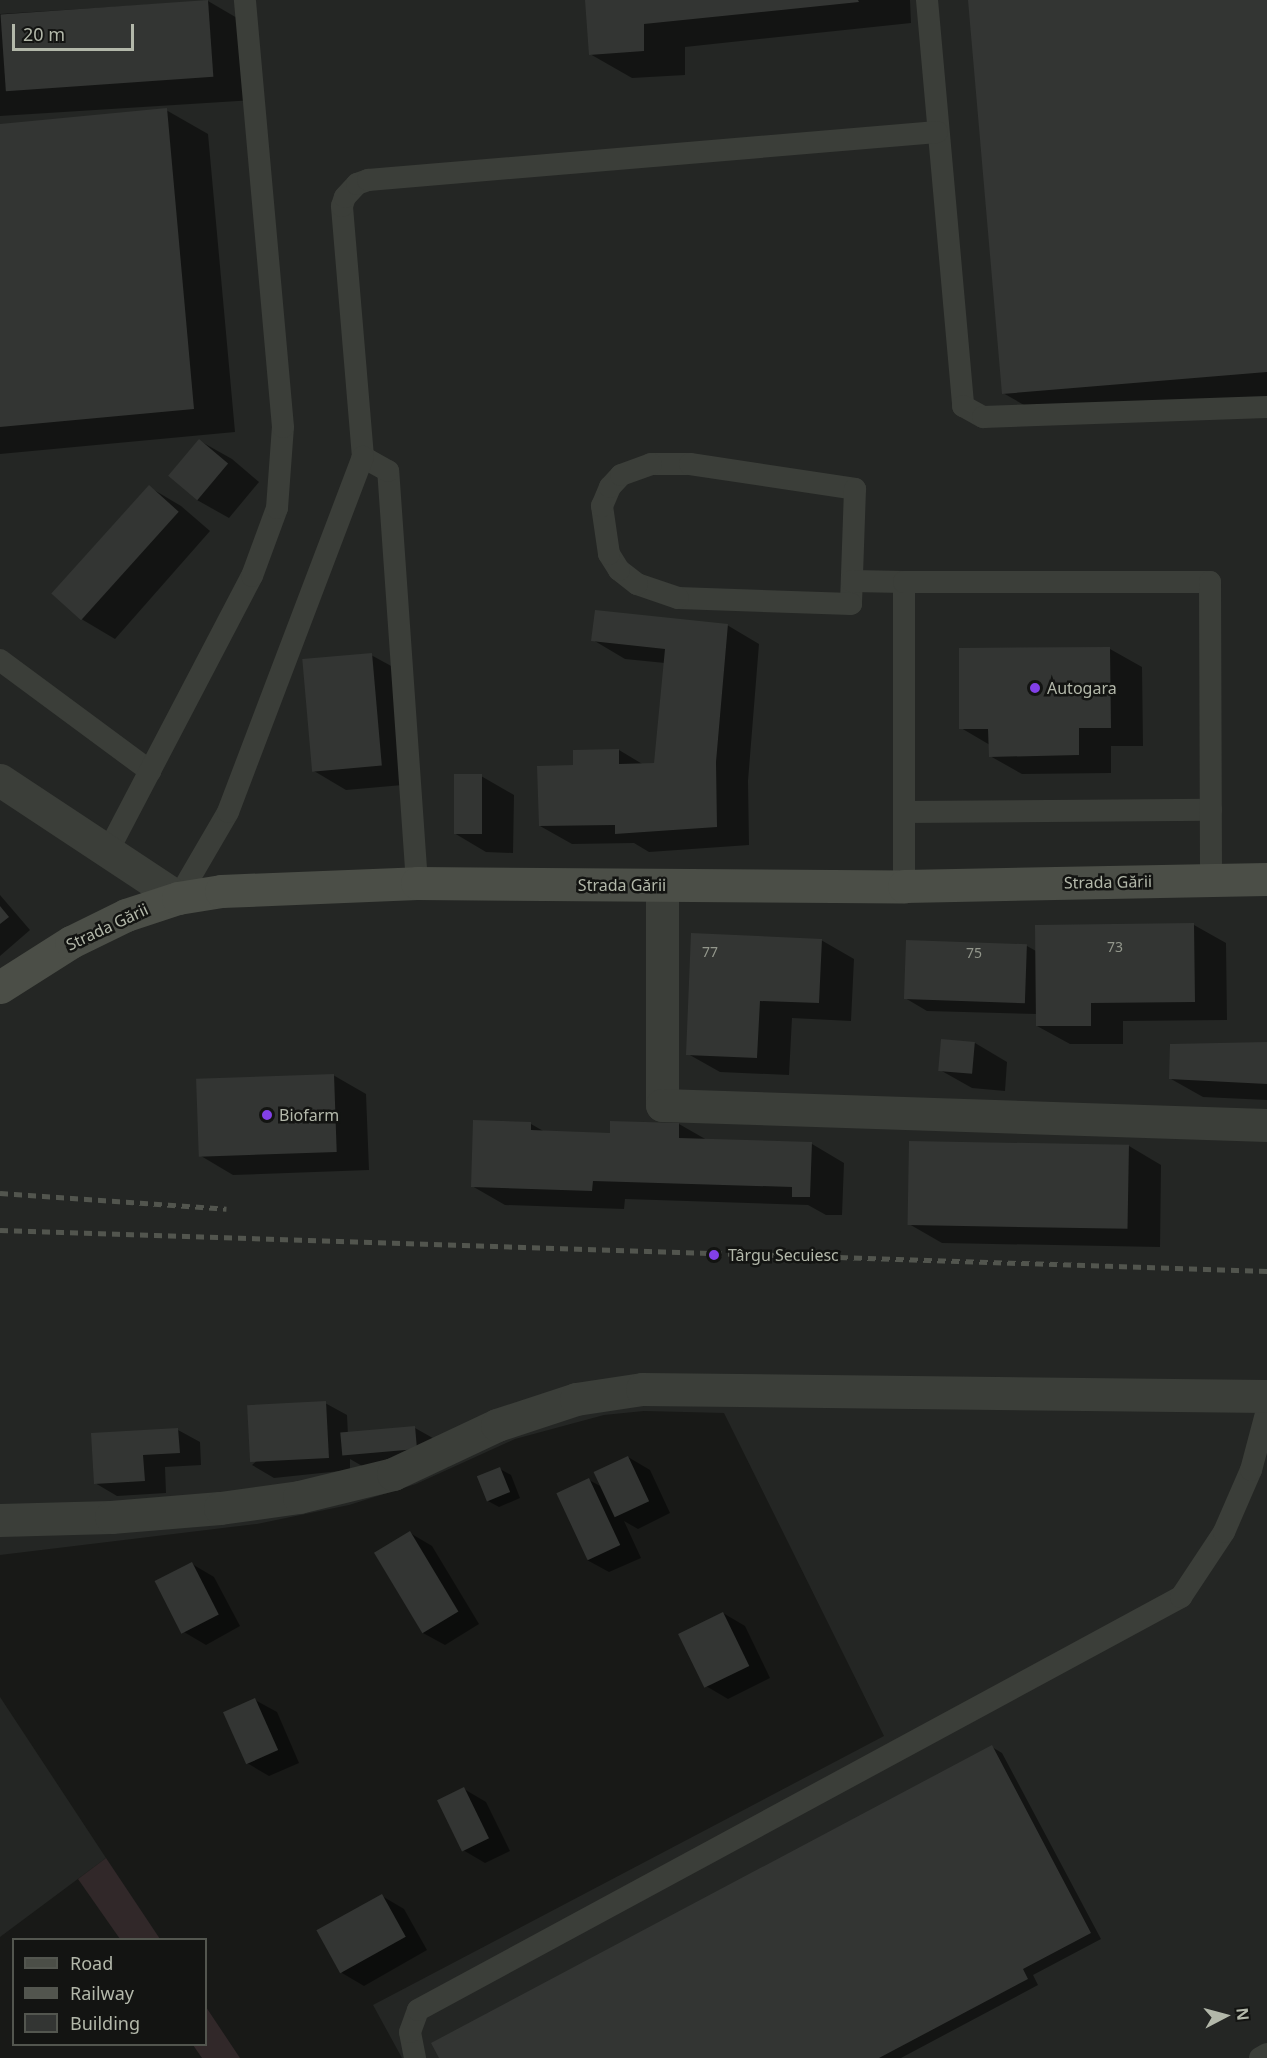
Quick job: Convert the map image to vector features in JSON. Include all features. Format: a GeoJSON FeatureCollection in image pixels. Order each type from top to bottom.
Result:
{"type":"FeatureCollection","features":[{"type":"Feature","properties":{"kind":"main road","name":"Strada Gării"},"geometry":{"type":"LineString","coordinates":[[0,987],[71,942],[126,915],[178,898],[281,886],[417,883],[904,886],[1267,879]]}},
{"type":"Feature","properties":{"kind":"street"},"geometry":{"type":"LineString","coordinates":[[0,780],[178,898]]}},
{"type":"Feature","properties":{"kind":"street"},"geometry":{"type":"LineString","coordinates":[[662,885],[662,1105],[1267,1125]]}},
{"type":"Feature","properties":{"kind":"street"},"geometry":{"type":"LineString","coordinates":[[0,1520],[111,1517],[220,1508],[298,1497],[393,1474],[497,1425],[576,1399],[642,1389],[1267,1396]]}},
{"type":"Feature","properties":{"kind":"lane"},"geometry":{"type":"LineString","coordinates":[[107,853],[252,576],[277,508],[282,474],[283,427],[245,0]]}},
{"type":"Feature","properties":{"kind":"lane"},"geometry":{"type":"LineString","coordinates":[[927,0],[963,406],[983,417],[1267,407]]}},
{"type":"Feature","properties":{"kind":"lane"},"geometry":{"type":"LineString","coordinates":[[178,898],[228,812],[363,457],[342,206],[345,197],[357,184],[368,180],[937,132]]}},
{"type":"Feature","properties":{"kind":"lane"},"geometry":{"type":"LineString","coordinates":[[363,457],[388,471],[417,883]]}},
{"type":"Feature","properties":{"kind":"lane"},"geometry":{"type":"LineString","coordinates":[[651,464],[690,464],[855,489],[852,581],[851,604],[678,598],[653,592],[619,570],[609,554],[602,506],[610,488],[621,475],[651,464]]}},
{"type":"Feature","properties":{"kind":"lane"},"geometry":{"type":"LineString","coordinates":[[852,581],[1210,582],[1210,880]]}},
{"type":"Feature","properties":{"kind":"lane"},"geometry":{"type":"LineString","coordinates":[[904,582],[904,886]]}},
{"type":"Feature","properties":{"kind":"lane"},"geometry":{"type":"LineString","coordinates":[[0,660],[150,771]]}},
{"type":"Feature","properties":{"kind":"lane"},"geometry":{"type":"LineString","coordinates":[[904,812],[1211,810]]}},
{"type":"Feature","properties":{"kind":"lane"},"geometry":{"type":"LineString","coordinates":[[415,2058],[410,2032],[418,2010],[1181,1597],[1224,1532],[1251,1470],[1267,1410]]}},
{"type":"Feature","properties":{"kind":"lane"},"geometry":{"type":"LineString","coordinates":[[1260,2058],[1267,2054]]}},
{"type":"Feature","properties":{"kind":"shaded area"},"geometry":{"type":"Polygon","coordinates":[[[0,0],[1267,0],[1267,2058],[402,2058],[373,2005],[884,1736],[724,1413],[644,1411],[604,1415],[515,1439],[416,1484],[349,1505],[257,1524],[0,1555],[0,0]]]}},
{"type":"Feature","properties":{"kind":"shaded area"},"geometry":{"type":"Polygon","coordinates":[[[0,1697],[106,1858],[0,1937],[0,1697]]]}},
{"type":"Feature","properties":{"kind":"shaded area"},"geometry":{"type":"Polygon","coordinates":[[[106,1858],[159,1938],[119,1938],[78,1879],[106,1858]]]}},
{"type":"Feature","properties":{"kind":"shaded area"},"geometry":{"type":"Polygon","coordinates":[[[207,2008],[240,2058],[202,2058],[194,2046],[207,2046],[207,2008]]]}},
{"type":"Feature","properties":{"kind":"building"},"geometry":{"type":"Polygon","coordinates":[[[208,0],[213,77],[6,91],[1,15],[208,0]]]}},
{"type":"Feature","properties":{"kind":"building"},"geometry":{"type":"Polygon","coordinates":[[[585,0],[858,0],[859,2],[644,24],[644,51],[589,55],[585,0]]]}},
{"type":"Feature","properties":{"kind":"building"},"geometry":{"type":"Polygon","coordinates":[[[968,0],[1267,0],[1267,372],[1002,394],[968,0]]]}},
{"type":"Feature","properties":{"kind":"building"},"geometry":{"type":"Polygon","coordinates":[[[167,108],[194,409],[0,427],[0,124],[167,108]]]}},
{"type":"Feature","properties":{"kind":"building"},"geometry":{"type":"Polygon","coordinates":[[[199,439],[228,463],[197,500],[168,476],[199,439]]]}},
{"type":"Feature","properties":{"kind":"building"},"geometry":{"type":"Polygon","coordinates":[[[149,485],[179,512],[81,620],[51,593],[149,485]]]}},
{"type":"Feature","properties":{"kind":"building"},"geometry":{"type":"Polygon","coordinates":[[[595,610],[728,624],[716,762],[717,827],[615,834],[615,825],[539,826],[537,766],[573,765],[573,750],[619,749],[619,764],[654,763],[665,649],[591,641],[595,610]]]}},
{"type":"Feature","properties":{"kind":"building","name":"Autogara"},"geometry":{"type":"Polygon","coordinates":[[[1110,647],[1111,728],[1079,728],[1079,755],[989,757],[988,729],[959,729],[959,648],[1110,647]]]}},
{"type":"Feature","properties":{"kind":"building"},"geometry":{"type":"Polygon","coordinates":[[[372,653],[382,766],[312,772],[302,659],[372,653]]]}},
{"type":"Feature","properties":{"kind":"building"},"geometry":{"type":"Polygon","coordinates":[[[454,774],[482,774],[482,834],[454,834],[454,774]]]}},
{"type":"Feature","properties":{"kind":"building"},"geometry":{"type":"Polygon","coordinates":[[[0,906],[9,917],[0,924],[0,906]]]}},
{"type":"Feature","properties":{"kind":"building"},"geometry":{"type":"Polygon","coordinates":[[[1194,923],[1195,1002],[1091,1003],[1091,1026],[1036,1026],[1035,925],[1194,923]]]}},
{"type":"Feature","properties":{"kind":"building"},"geometry":{"type":"Polygon","coordinates":[[[691,933],[822,939],[819,1003],[760,1001],[757,1058],[686,1055],[691,933]]]}},
{"type":"Feature","properties":{"kind":"building"},"geometry":{"type":"Polygon","coordinates":[[[906,940],[1027,944],[1025,1003],[904,999],[906,940]]]}},
{"type":"Feature","properties":{"kind":"building"},"geometry":{"type":"Polygon","coordinates":[[[941,1039],[975,1042],[972,1074],[938,1071],[941,1039]]]}},
{"type":"Feature","properties":{"kind":"building"},"geometry":{"type":"Polygon","coordinates":[[[1267,1042],[1267,1084],[1169,1079],[1170,1044],[1267,1042]]]}},
{"type":"Feature","properties":{"kind":"building","name":"Biofarm"},"geometry":{"type":"Polygon","coordinates":[[[334,1074],[337,1152],[199,1157],[196,1079],[334,1074]]]}},
{"type":"Feature","properties":{"kind":"building","name":"Târgu Secuiesc"},"geometry":{"type":"Polygon","coordinates":[[[473,1120],[531,1122],[531,1130],[610,1133],[610,1121],[679,1123],[679,1138],[812,1142],[810,1197],[792,1197],[792,1187],[593,1181],[592,1191],[471,1187],[473,1120]]]}},
{"type":"Feature","properties":{"kind":"building"},"geometry":{"type":"Polygon","coordinates":[[[909,1141],[1129,1145],[1128,1229],[908,1225],[909,1141]]]}},
{"type":"Feature","properties":{"kind":"building"},"geometry":{"type":"Polygon","coordinates":[[[326,1401],[329,1458],[250,1462],[247,1405],[326,1401]]]}},
{"type":"Feature","properties":{"kind":"building"},"geometry":{"type":"Polygon","coordinates":[[[415,1426],[417,1449],[342,1455],[340,1433],[415,1426]]]}},
{"type":"Feature","properties":{"kind":"building"},"geometry":{"type":"Polygon","coordinates":[[[178,1428],[180,1453],[143,1455],[145,1481],[94,1484],[91,1433],[178,1428]]]}},
{"type":"Feature","properties":{"kind":"building"},"geometry":{"type":"Polygon","coordinates":[[[628,1456],[649,1501],[615,1517],[594,1472],[628,1456]]]}},
{"type":"Feature","properties":{"kind":"building"},"geometry":{"type":"Polygon","coordinates":[[[500,1467],[510,1492],[487,1501],[477,1476],[500,1467]]]}},
{"type":"Feature","properties":{"kind":"building"},"geometry":{"type":"Polygon","coordinates":[[[589,1478],[620,1545],[588,1560],[556,1493],[589,1478]]]}},
{"type":"Feature","properties":{"kind":"building"},"geometry":{"type":"Polygon","coordinates":[[[410,1531],[458,1612],[422,1633],[374,1553],[410,1531]]]}},
{"type":"Feature","properties":{"kind":"building"},"geometry":{"type":"Polygon","coordinates":[[[192,1562],[219,1615],[181,1634],[155,1581],[192,1562]]]}},
{"type":"Feature","properties":{"kind":"building"},"geometry":{"type":"Polygon","coordinates":[[[723,1612],[749,1666],[704,1688],[678,1634],[723,1612]]]}},
{"type":"Feature","properties":{"kind":"building"},"geometry":{"type":"Polygon","coordinates":[[[255,1698],[278,1750],[246,1764],[223,1712],[255,1698]]]}},
{"type":"Feature","properties":{"kind":"building"},"geometry":{"type":"Polygon","coordinates":[[[992,1745],[1091,1933],[1023,1969],[1028,1979],[879,2058],[439,2058],[431,2043],[992,1745]]]}},
{"type":"Feature","properties":{"kind":"building"},"geometry":{"type":"Polygon","coordinates":[[[464,1787],[489,1838],[462,1851],[437,1800],[464,1787]]]}},
{"type":"Feature","properties":{"kind":"building"},"geometry":{"type":"Polygon","coordinates":[[[382,1894],[406,1937],[340,1973],[316,1930],[382,1894]]]}},
{"type":"Feature","properties":{"kind":"railway"},"geometry":{"type":"LineString","coordinates":[[0,1193],[226,1209]]}},
{"type":"Feature","properties":{"kind":"railway"},"geometry":{"type":"LineString","coordinates":[[0,1230],[1267,1271]]}},
{"type":"Feature","properties":{"kind":"place","name":"Autogara"},"geometry":{"type":"Point","coordinates":[1035,688]}},
{"type":"Feature","properties":{"kind":"place","name":"Biofarm"},"geometry":{"type":"Point","coordinates":[267,1115]}},
{"type":"Feature","properties":{"kind":"place","name":"Târgu Secuiesc"},"geometry":{"type":"Point","coordinates":[714,1255]}}]}
